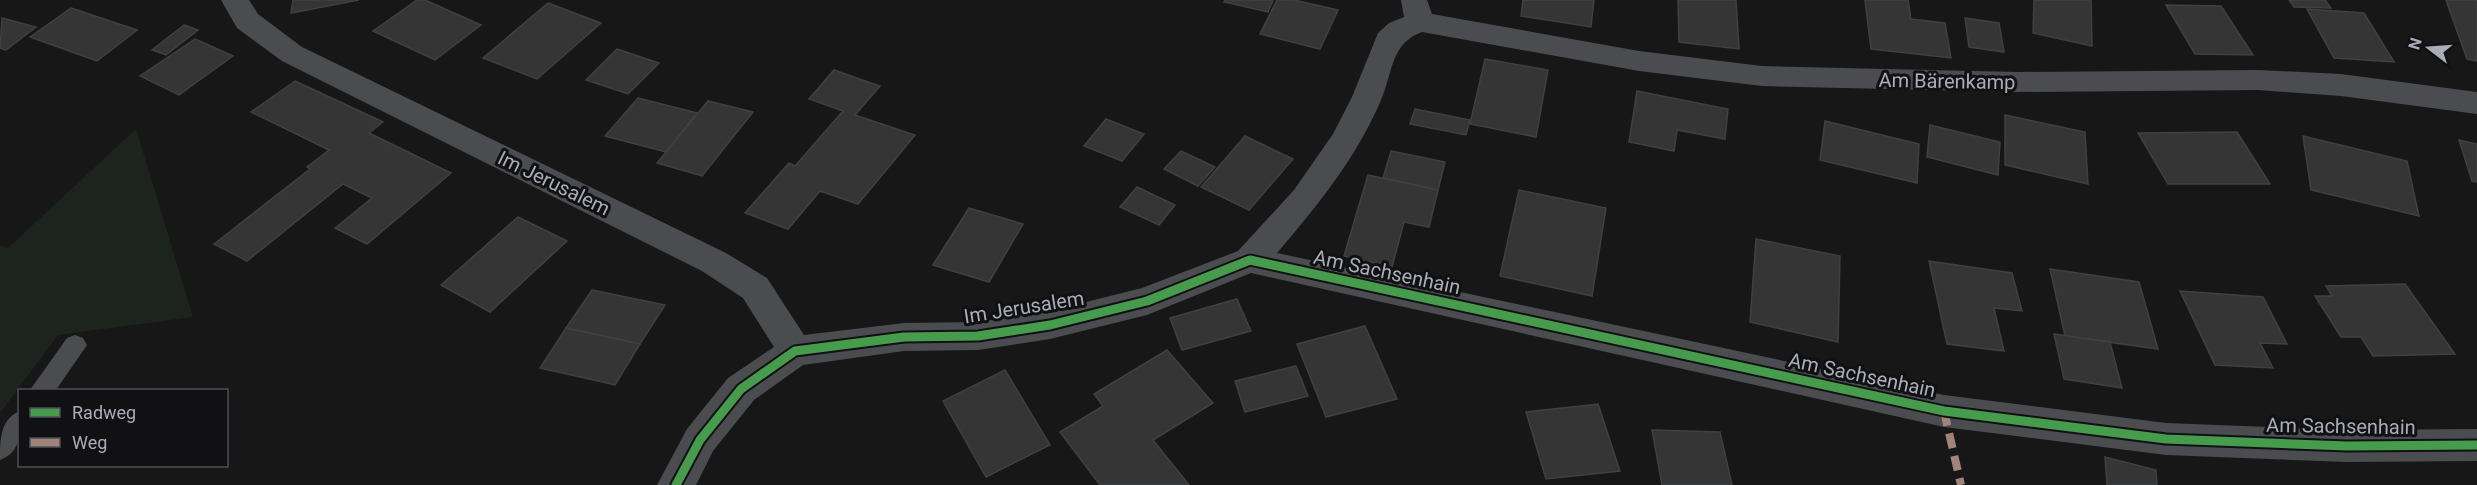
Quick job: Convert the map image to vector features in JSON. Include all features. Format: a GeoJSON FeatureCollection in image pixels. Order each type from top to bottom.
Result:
{"type":"FeatureCollection","features":[{"type":"Feature","properties":{"kind":"street","name":"Im Jerusalem"},"geometry":{"type":"LineString","coordinates":[[236,0],[247,21],[292,54],[714,261],[755,288],[795,351],[904,337],[978,336],[1050,325],[1147,301],[1250,260],[1305,200],[1345,140],[1367,97],[1388,40],[1417,11]]}},
{"type":"Feature","properties":{"kind":"street","name":"Am Bärenkamp"},"geometry":{"type":"LineString","coordinates":[[1417,11],[1639,61],[1762,76],[2017,82],[2258,80],[2341,85],[2477,103]]}},
{"type":"Feature","properties":{"kind":"street","name":"Am Sachsenhain"},"geometry":{"type":"LineString","coordinates":[[1250,260],[1944,411],[2166,439],[2348,446],[2477,445]]}},
{"type":"Feature","properties":{"kind":"street"},"geometry":{"type":"LineString","coordinates":[[676,485],[700,440],[741,389],[795,351]]}},
{"type":"Feature","properties":{"kind":"lane"},"geometry":{"type":"LineString","coordinates":[[43,389],[75,345]]}},
{"type":"Feature","properties":{"kind":"lane"},"geometry":{"type":"LineString","coordinates":[[0,449],[18,425]]}},
{"type":"Feature","properties":{"kind":"shaded area"},"geometry":{"type":"Polygon","coordinates":[[[136,129],[193,317],[58,335],[0,413],[0,245],[8,248],[136,129]]]}},
{"type":"Feature","properties":{"kind":"building"},"geometry":{"type":"Polygon","coordinates":[[[293,0],[359,0],[291,13],[293,0]]]}},
{"type":"Feature","properties":{"kind":"building"},"geometry":{"type":"Polygon","coordinates":[[[417,0],[425,0],[481,25],[435,60],[373,31],[417,0]]]}},
{"type":"Feature","properties":{"kind":"building"},"geometry":{"type":"Polygon","coordinates":[[[1225,0],[1273,0],[1268,12],[1224,2],[1225,0]]]}},
{"type":"Feature","properties":{"kind":"building"},"geometry":{"type":"Polygon","coordinates":[[[1277,0],[1294,0],[1338,10],[1320,49],[1260,34],[1277,0]]]}},
{"type":"Feature","properties":{"kind":"building"},"geometry":{"type":"Polygon","coordinates":[[[1523,0],[1594,0],[1591,27],[1521,16],[1523,0]]]}},
{"type":"Feature","properties":{"kind":"building"},"geometry":{"type":"Polygon","coordinates":[[[1678,0],[1736,0],[1739,49],[1679,42],[1678,0]]]}},
{"type":"Feature","properties":{"kind":"building"},"geometry":{"type":"Polygon","coordinates":[[[1865,0],[1908,0],[1911,19],[1945,23],[1951,58],[1871,49],[1865,0]]]}},
{"type":"Feature","properties":{"kind":"building"},"geometry":{"type":"Polygon","coordinates":[[[2034,0],[2091,0],[2092,46],[2033,33],[2034,0]]]}},
{"type":"Feature","properties":{"kind":"building"},"geometry":{"type":"Polygon","coordinates":[[[2289,0],[2325,0],[2331,8],[2294,7],[2289,0]]]}},
{"type":"Feature","properties":{"kind":"building"},"geometry":{"type":"Polygon","coordinates":[[[2446,0],[2477,0],[2477,61],[2467,59],[2446,0]]]}},
{"type":"Feature","properties":{"kind":"building"},"geometry":{"type":"Polygon","coordinates":[[[548,3],[601,23],[537,79],[483,58],[548,3]]]}},
{"type":"Feature","properties":{"kind":"building"},"geometry":{"type":"Polygon","coordinates":[[[2166,5],[2221,6],[2253,55],[2195,54],[2166,5]]]}},
{"type":"Feature","properties":{"kind":"building"},"geometry":{"type":"Polygon","coordinates":[[[71,8],[137,30],[97,61],[30,37],[71,8]]]}},
{"type":"Feature","properties":{"kind":"building"},"geometry":{"type":"Polygon","coordinates":[[[2307,9],[2364,13],[2394,62],[2334,58],[2307,9]]]}},
{"type":"Feature","properties":{"kind":"building"},"geometry":{"type":"Polygon","coordinates":[[[2,18],[36,27],[6,50],[0,48],[2,18]]]}},
{"type":"Feature","properties":{"kind":"building"},"geometry":{"type":"Polygon","coordinates":[[[1965,18],[1999,23],[2004,52],[1969,47],[1965,18]]]}},
{"type":"Feature","properties":{"kind":"building"},"geometry":{"type":"Polygon","coordinates":[[[184,25],[198,30],[166,55],[152,50],[184,25]]]}},
{"type":"Feature","properties":{"kind":"building"},"geometry":{"type":"Polygon","coordinates":[[[195,39],[233,56],[179,95],[140,76],[195,39]]]}},
{"type":"Feature","properties":{"kind":"building"},"geometry":{"type":"Polygon","coordinates":[[[617,49],[659,63],[628,94],[586,80],[617,49]]]}},
{"type":"Feature","properties":{"kind":"building"},"geometry":{"type":"Polygon","coordinates":[[[1485,59],[1548,70],[1536,137],[1470,124],[1485,59]]]}},
{"type":"Feature","properties":{"kind":"building"},"geometry":{"type":"Polygon","coordinates":[[[834,70],[880,86],[855,115],[915,135],[858,204],[820,191],[788,229],[745,213],[789,163],[795,166],[843,111],[809,99],[834,70]]]}},
{"type":"Feature","properties":{"kind":"building"},"geometry":{"type":"Polygon","coordinates":[[[295,81],[383,122],[369,133],[451,173],[367,244],[335,228],[372,198],[343,184],[247,261],[214,244],[310,169],[307,167],[329,150],[251,112],[295,81]]]}},
{"type":"Feature","properties":{"kind":"building"},"geometry":{"type":"Polygon","coordinates":[[[1637,91],[1728,109],[1725,139],[1677,130],[1674,151],[1629,142],[1637,91]]]}},
{"type":"Feature","properties":{"kind":"building"},"geometry":{"type":"Polygon","coordinates":[[[638,98],[697,113],[666,152],[605,136],[638,98]]]}},
{"type":"Feature","properties":{"kind":"building"},"geometry":{"type":"Polygon","coordinates":[[[708,101],[753,112],[702,176],[657,163],[708,101]]]}},
{"type":"Feature","properties":{"kind":"building"},"geometry":{"type":"Polygon","coordinates":[[[1415,109],[1470,120],[1466,135],[1410,124],[1415,109]]]}},
{"type":"Feature","properties":{"kind":"building"},"geometry":{"type":"Polygon","coordinates":[[[2005,115],[2085,132],[2088,184],[2005,165],[2005,115]]]}},
{"type":"Feature","properties":{"kind":"building"},"geometry":{"type":"Polygon","coordinates":[[[1106,119],[1144,134],[1122,161],[1084,146],[1106,119]]]}},
{"type":"Feature","properties":{"kind":"building"},"geometry":{"type":"Polygon","coordinates":[[[1825,121],[1919,144],[1917,183],[1820,160],[1825,121]]]}},
{"type":"Feature","properties":{"kind":"building"},"geometry":{"type":"Polygon","coordinates":[[[1930,125],[2000,142],[1998,175],[1927,157],[1930,125]]]}},
{"type":"Feature","properties":{"kind":"building"},"geometry":{"type":"Polygon","coordinates":[[[2237,132],[2270,184],[2168,184],[2138,133],[2237,132]]]}},
{"type":"Feature","properties":{"kind":"building"},"geometry":{"type":"Polygon","coordinates":[[[1245,136],[1293,159],[1249,210],[1201,187],[1245,136]]]}},
{"type":"Feature","properties":{"kind":"building"},"geometry":{"type":"Polygon","coordinates":[[[2303,136],[2407,161],[2419,216],[2311,190],[2303,136]]]}},
{"type":"Feature","properties":{"kind":"building"},"geometry":{"type":"Polygon","coordinates":[[[2459,140],[2477,144],[2477,182],[2472,181],[2459,140]]]}},
{"type":"Feature","properties":{"kind":"building"},"geometry":{"type":"Polygon","coordinates":[[[1181,151],[1215,167],[1198,186],[1164,169],[1181,151]]]}},
{"type":"Feature","properties":{"kind":"building"},"geometry":{"type":"Polygon","coordinates":[[[1391,151],[1445,162],[1438,190],[1383,178],[1391,151]]]}},
{"type":"Feature","properties":{"kind":"building"},"geometry":{"type":"Polygon","coordinates":[[[1368,175],[1438,190],[1429,227],[1404,222],[1392,267],[1344,256],[1368,175]]]}},
{"type":"Feature","properties":{"kind":"building"},"geometry":{"type":"Polygon","coordinates":[[[1137,187],[1175,205],[1159,225],[1120,207],[1137,187]]]}},
{"type":"Feature","properties":{"kind":"building"},"geometry":{"type":"Polygon","coordinates":[[[1519,190],[1606,208],[1592,296],[1500,276],[1519,190]]]}},
{"type":"Feature","properties":{"kind":"building"},"geometry":{"type":"Polygon","coordinates":[[[969,208],[1023,224],[989,282],[933,265],[969,208]]]}},
{"type":"Feature","properties":{"kind":"building"},"geometry":{"type":"Polygon","coordinates":[[[518,217],[567,241],[490,312],[441,285],[518,217]]]}},
{"type":"Feature","properties":{"kind":"building"},"geometry":{"type":"Polygon","coordinates":[[[1756,239],[1840,256],[1838,342],[1750,322],[1756,239]]]}},
{"type":"Feature","properties":{"kind":"building"},"geometry":{"type":"Polygon","coordinates":[[[1929,261],[2012,273],[2022,311],[1994,308],[2004,351],[1947,344],[1929,261]]]}},
{"type":"Feature","properties":{"kind":"building"},"geometry":{"type":"Polygon","coordinates":[[[2050,269],[2139,282],[2158,349],[2065,336],[2050,269]]]}},
{"type":"Feature","properties":{"kind":"building"},"geometry":{"type":"Polygon","coordinates":[[[2405,284],[2455,354],[2373,356],[2361,337],[2341,337],[2315,296],[2332,296],[2326,286],[2405,284]]]}},
{"type":"Feature","properties":{"kind":"building"},"geometry":{"type":"Polygon","coordinates":[[[592,290],[665,305],[640,344],[566,328],[592,290]]]}},
{"type":"Feature","properties":{"kind":"building"},"geometry":{"type":"Polygon","coordinates":[[[2180,291],[2263,297],[2287,344],[2260,343],[2273,368],[2215,365],[2180,291]]]}},
{"type":"Feature","properties":{"kind":"building"},"geometry":{"type":"Polygon","coordinates":[[[1237,299],[1251,331],[1182,350],[1170,318],[1237,299]]]}},
{"type":"Feature","properties":{"kind":"building"},"geometry":{"type":"Polygon","coordinates":[[[1365,326],[1397,399],[1326,417],[1297,344],[1365,326]]]}},
{"type":"Feature","properties":{"kind":"building"},"geometry":{"type":"Polygon","coordinates":[[[566,328],[640,344],[615,385],[540,368],[566,328]]]}},
{"type":"Feature","properties":{"kind":"building"},"geometry":{"type":"Polygon","coordinates":[[[2054,334],[2110,342],[2122,388],[2064,379],[2054,334]]]}},
{"type":"Feature","properties":{"kind":"building"},"geometry":{"type":"Polygon","coordinates":[[[1167,350],[1213,403],[1153,440],[1189,485],[1100,485],[1060,432],[1103,406],[1094,394],[1167,350]]]}},
{"type":"Feature","properties":{"kind":"building"},"geometry":{"type":"Polygon","coordinates":[[[1296,366],[1308,396],[1245,412],[1235,381],[1296,366]]]}},
{"type":"Feature","properties":{"kind":"building"},"geometry":{"type":"Polygon","coordinates":[[[1005,370],[1050,445],[986,477],[943,401],[1005,370]]]}},
{"type":"Feature","properties":{"kind":"building"},"geometry":{"type":"Polygon","coordinates":[[[1598,404],[1620,471],[1546,479],[1526,412],[1598,404]]]}},
{"type":"Feature","properties":{"kind":"building"},"geometry":{"type":"Polygon","coordinates":[[[1652,430],[1720,432],[1732,485],[1662,485],[1652,430]]]}},
{"type":"Feature","properties":{"kind":"building"},"geometry":{"type":"Polygon","coordinates":[[[2105,457],[2156,470],[2157,485],[2107,485],[2105,457]]]}},
{"type":"Feature","properties":{"kind":"marked path"},"geometry":{"type":"LineString","coordinates":[[1944,411],[1961,485]]}},
{"type":"Feature","properties":{"kind":"cycle path"},"geometry":{"type":"LineString","coordinates":[[676,485],[700,440],[741,389],[795,351],[904,337],[978,336],[1050,325],[1147,301],[1250,260],[1944,411],[2166,439],[2347,446],[2477,445]]}}]}
